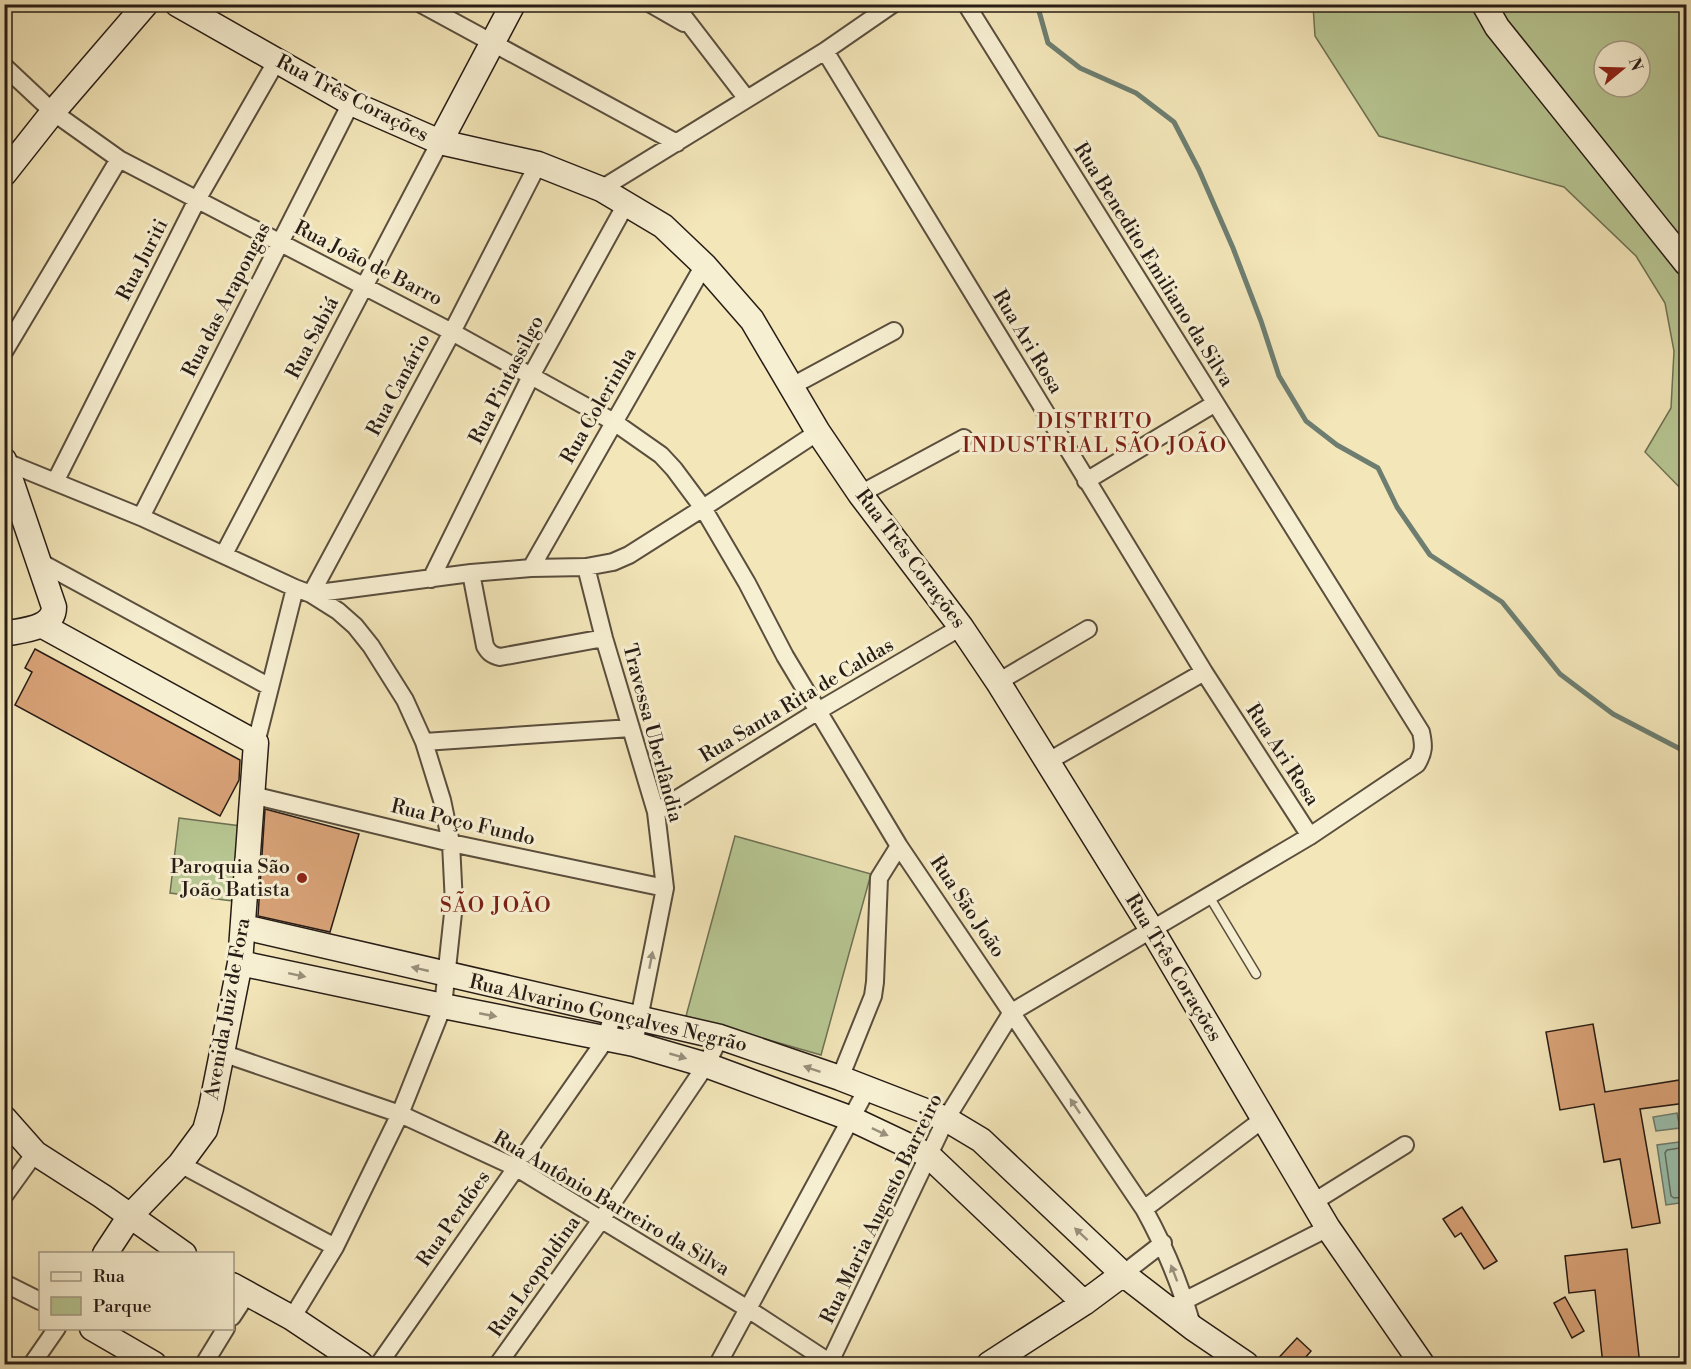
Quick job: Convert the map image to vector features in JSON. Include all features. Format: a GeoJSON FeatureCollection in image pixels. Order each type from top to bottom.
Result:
{"type":"FeatureCollection","features":[{"type":"Feature","properties":{"kind":"street"},"geometry":{"type":"LineString","coordinates":[[4,174],[53,112],[146,4]]}},
{"type":"Feature","properties":{"kind":"street","name":"Rua Três Corações"},"geometry":{"type":"LineString","coordinates":[[177,4],[351,103],[440,142],[538,164],[601,189],[663,226],[704,264],[752,320],[818,432],[860,494],[961,627],[998,682],[1152,930],[1312,1203],[1422,1365]]}},
{"type":"Feature","properties":{"kind":"street"},"geometry":{"type":"LineString","coordinates":[[421,4],[677,143]]}},
{"type":"Feature","properties":{"kind":"street"},"geometry":{"type":"LineString","coordinates":[[440,142],[513,4]]}},
{"type":"Feature","properties":{"kind":"street"},"geometry":{"type":"LineString","coordinates":[[651,4],[691,27]]}},
{"type":"Feature","properties":{"kind":"street"},"geometry":{"type":"LineString","coordinates":[[674,4],[747,99]]}},
{"type":"Feature","properties":{"kind":"street"},"geometry":{"type":"LineString","coordinates":[[601,189],[825,51],[893,4]]}},
{"type":"Feature","properties":{"kind":"street","name":"Rua Benedito Emiliano da Silva"},"geometry":{"type":"LineString","coordinates":[[966,4],[1421,732],[1424,746],[1423,754],[1417,764],[1310,836]]}},
{"type":"Feature","properties":{"kind":"street"},"geometry":{"type":"LineString","coordinates":[[1484,4],[1497,27],[1686,263]]}},
{"type":"Feature","properties":{"kind":"street","name":"Rua Ari Rosa"},"geometry":{"type":"LineString","coordinates":[[825,51],[1204,672],[1310,836]]}},
{"type":"Feature","properties":{"kind":"street","name":"Rua Juriti"},"geometry":{"type":"LineString","coordinates":[[55,482],[198,198],[276,62]]}},
{"type":"Feature","properties":{"kind":"street","name":"Rua João de Barro"},"geometry":{"type":"LineString","coordinates":[[4,66],[53,112],[119,159],[365,285],[614,422],[661,455],[703,508]]}},
{"type":"Feature","properties":{"kind":"street","name":"Rua das Arapongas"},"geometry":{"type":"LineString","coordinates":[[141,516],[351,103]]}},
{"type":"Feature","properties":{"kind":"street","name":"Rua Sabiá"},"geometry":{"type":"LineString","coordinates":[[224,554],[440,142]]}},
{"type":"Feature","properties":{"kind":"street"},"geometry":{"type":"LineString","coordinates":[[4,352],[119,159]]}},
{"type":"Feature","properties":{"kind":"street","name":"Rua Canário"},"geometry":{"type":"LineString","coordinates":[[303,591],[452,332],[538,164]]}},
{"type":"Feature","properties":{"kind":"street","name":"Rua Pintassilgo"},"geometry":{"type":"LineString","coordinates":[[430,579],[531,376],[627,204]]}},
{"type":"Feature","properties":{"kind":"street","name":"Rua Colerinha"},"geometry":{"type":"LineString","coordinates":[[531,568],[704,264]]}},
{"type":"Feature","properties":{"kind":"street"},"geometry":{"type":"LineString","coordinates":[[792,386],[894,331]]}},
{"type":"Feature","properties":{"kind":"street"},"geometry":{"type":"LineString","coordinates":[[1086,481],[1214,404]]}},
{"type":"Feature","properties":{"kind":"street"},"geometry":{"type":"LineString","coordinates":[[303,591],[471,573],[531,568],[586,567],[612,562],[629,555],[818,432]]}},
{"type":"Feature","properties":{"kind":"street"},"geometry":{"type":"LineString","coordinates":[[860,494],[964,438]]}},
{"type":"Feature","properties":{"kind":"street"},"geometry":{"type":"LineString","coordinates":[[5,461],[141,516],[303,591],[338,611],[355,626],[371,646],[405,700],[424,742],[442,800],[451,843],[454,904],[443,1006],[400,1113],[335,1247],[291,1318]]}},
{"type":"Feature","properties":{"kind":"street"},"geometry":{"type":"LineString","coordinates":[[4,634],[41,625],[50,621],[54,615],[54,607],[40,562],[5,461]]}},
{"type":"Feature","properties":{"kind":"street","name":"Rua São João"},"geometry":{"type":"LineString","coordinates":[[703,508],[818,711],[900,846],[1144,1209],[1162,1243],[1176,1305]]}},
{"type":"Feature","properties":{"kind":"street"},"geometry":{"type":"LineString","coordinates":[[40,562],[270,687]]}},
{"type":"Feature","properties":{"kind":"street","name":"Travessa Uberlândia"},"geometry":{"type":"LineString","coordinates":[[586,567],[604,638],[656,812],[665,888],[634,1044]]}},
{"type":"Feature","properties":{"kind":"street"},"geometry":{"type":"LineString","coordinates":[[471,573],[485,646],[493,655],[500,657],[604,638]]}},
{"type":"Feature","properties":{"kind":"street","name":"Avenida Juiz de Fora"},"geometry":{"type":"LineString","coordinates":[[106,1252],[130,1216],[180,1164],[205,1130],[212,1108],[240,963],[256,743],[270,687],[303,591]]}},
{"type":"Feature","properties":{"kind":"street"},"geometry":{"type":"LineString","coordinates":[[41,625],[256,743]]}},
{"type":"Feature","properties":{"kind":"street","name":"Rua Santa Rita de Caldas"},"geometry":{"type":"LineString","coordinates":[[656,812],[818,711],[961,627]]}},
{"type":"Feature","properties":{"kind":"street"},"geometry":{"type":"LineString","coordinates":[[998,682],[1088,629]]}},
{"type":"Feature","properties":{"kind":"street"},"geometry":{"type":"LineString","coordinates":[[1047,762],[1204,672]]}},
{"type":"Feature","properties":{"kind":"street"},"geometry":{"type":"LineString","coordinates":[[424,742],[631,728]]}},
{"type":"Feature","properties":{"kind":"street","name":"Rua Poço Fundo"},"geometry":{"type":"LineString","coordinates":[[252,795],[451,843],[665,888]]}},
{"type":"Feature","properties":{"kind":"street"},"geometry":{"type":"LineString","coordinates":[[1012,1012],[1310,836]]}},
{"type":"Feature","properties":{"kind":"street"},"geometry":{"type":"LineString","coordinates":[[840,1078],[873,996],[879,878],[900,846]]}},
{"type":"Feature","properties":{"kind":"street","name":"Rua Alvarino Gonçalves Negrão"},"geometry":{"type":"LineString","coordinates":[[244,927],[720,1036],[840,1078],[946,1119],[981,1140],[1124,1275],[1176,1305],[1193,1329],[1246,1365]]}},
{"type":"Feature","properties":{"kind":"street","name":"Rua Alvarino Gonçalves Negrão"},"geometry":{"type":"LineString","coordinates":[[240,963],[634,1044],[706,1065],[852,1119],[928,1155],[1084,1303]]}},
{"type":"Feature","properties":{"kind":"street","name":"Rua Maria Augusto Barreiro"},"geometry":{"type":"LineString","coordinates":[[830,1364],[946,1119],[1012,1012]]}},
{"type":"Feature","properties":{"kind":"street"},"geometry":{"type":"LineString","coordinates":[[606,1039],[613,1013]]}},
{"type":"Feature","properties":{"kind":"street","name":"Rua Leopoldina"},"geometry":{"type":"LineString","coordinates":[[498,1365],[601,1220],[706,1065],[720,1036]]}},
{"type":"Feature","properties":{"kind":"street","name":"Rua Perdões"},"geometry":{"type":"LineString","coordinates":[[379,1365],[606,1039]]}},
{"type":"Feature","properties":{"kind":"street","name":"Rua Antônio Barreiro da Silva"},"geometry":{"type":"LineString","coordinates":[[222,1053],[400,1113],[515,1167],[748,1309],[830,1364]]}},
{"type":"Feature","properties":{"kind":"street"},"geometry":{"type":"LineString","coordinates":[[718,1365],[867,1089]]}},
{"type":"Feature","properties":{"kind":"street"},"geometry":{"type":"LineString","coordinates":[[4,1118],[34,1153],[181,1252]]}},
{"type":"Feature","properties":{"kind":"street"},"geometry":{"type":"LineString","coordinates":[[1144,1209],[1262,1120]]}},
{"type":"Feature","properties":{"kind":"street"},"geometry":{"type":"LineString","coordinates":[[1312,1203],[1405,1145]]}},
{"type":"Feature","properties":{"kind":"street"},"geometry":{"type":"LineString","coordinates":[[4,1196],[34,1153]]}},
{"type":"Feature","properties":{"kind":"street"},"geometry":{"type":"LineString","coordinates":[[180,1164],[335,1247]]}},
{"type":"Feature","properties":{"kind":"street"},"geometry":{"type":"LineString","coordinates":[[1176,1305],[1328,1228]]}},
{"type":"Feature","properties":{"kind":"street"},"geometry":{"type":"LineString","coordinates":[[989,1365],[1124,1275],[1162,1243]]}},
{"type":"Feature","properties":{"kind":"street"},"geometry":{"type":"LineString","coordinates":[[4,1283],[39,1300]]}},
{"type":"Feature","properties":{"kind":"street"},"geometry":{"type":"LineString","coordinates":[[234,1310],[240,1290],[291,1318],[361,1365]]}},
{"type":"Feature","properties":{"kind":"street"},"geometry":{"type":"LineString","coordinates":[[32,1365],[56,1330]]}},
{"type":"Feature","properties":{"kind":"street"},"geometry":{"type":"LineString","coordinates":[[94,1330],[154,1365]]}},
{"type":"Feature","properties":{"kind":"street"},"geometry":{"type":"LineString","coordinates":[[204,1365],[225,1330]]}},
{"type":"Feature","properties":{"kind":"lane"},"geometry":{"type":"LineString","coordinates":[[1209,896],[1256,974]]}},
{"type":"Feature","properties":{"kind":"green space"},"geometry":{"type":"Polygon","coordinates":[[[1313,5],[1686,5],[1686,494],[1645,452],[1671,408],[1674,351],[1665,303],[1636,256],[1564,187],[1379,136],[1315,36],[1313,5]]]}},
{"type":"Feature","properties":{"kind":"green space"},"geometry":{"type":"Polygon","coordinates":[[[179,818],[241,826],[232,901],[170,893],[179,818]]]}},
{"type":"Feature","properties":{"kind":"green space"},"geometry":{"type":"Polygon","coordinates":[[[735,836],[871,874],[821,1055],[686,1016],[735,836]]]}},
{"type":"Feature","properties":{"kind":"water"},"geometry":{"type":"Polygon","coordinates":[[[1677,1113],[1680,1128],[1656,1131],[1653,1117],[1677,1113]]]}},
{"type":"Feature","properties":{"kind":"water"},"geometry":{"type":"Polygon","coordinates":[[[1686,1141],[1686,1202],[1666,1205],[1657,1145],[1686,1141]]]}},
{"type":"Feature","properties":{"kind":"building"},"geometry":{"type":"Polygon","coordinates":[[[35,649],[240,760],[239,780],[220,816],[15,705],[32,672],[25,668],[35,649]]]}},
{"type":"Feature","properties":{"kind":"building","name":"Paroquia São João Batista"},"geometry":{"type":"Polygon","coordinates":[[[265,809],[359,834],[330,932],[258,916],[265,809]]]}},
{"type":"Feature","properties":{"kind":"building"},"geometry":{"type":"Polygon","coordinates":[[[1593,1024],[1605,1092],[1686,1079],[1686,1103],[1640,1109],[1660,1223],[1632,1228],[1620,1159],[1604,1162],[1594,1104],[1560,1110],[1546,1032],[1593,1024]]]}},
{"type":"Feature","properties":{"kind":"building"},"geometry":{"type":"Polygon","coordinates":[[[1462,1207],[1497,1261],[1484,1269],[1461,1233],[1455,1237],[1443,1219],[1462,1207]]]}},
{"type":"Feature","properties":{"kind":"building"},"geometry":{"type":"Polygon","coordinates":[[[1627,1249],[1640,1365],[1603,1365],[1595,1290],[1569,1293],[1565,1256],[1627,1249]]]}},
{"type":"Feature","properties":{"kind":"building"},"geometry":{"type":"Polygon","coordinates":[[[1565,1297],[1584,1331],[1572,1338],[1554,1303],[1565,1297]]]}},
{"type":"Feature","properties":{"kind":"building"},"geometry":{"type":"Polygon","coordinates":[[[1297,1338],[1311,1351],[1299,1365],[1272,1365],[1297,1338]]]}},
{"type":"Feature","properties":{"kind":"waterway"},"geometry":{"type":"LineString","coordinates":[[1037,4],[1048,43],[1080,68],[1136,93],[1174,122],[1199,170],[1233,248],[1279,376],[1306,421],[1337,445],[1378,468],[1397,507],[1430,555],[1502,602],[1560,674],[1613,714],[1686,752]]}},
{"type":"Feature","properties":{"kind":"place","name":"Paroquia São João Batista"},"geometry":{"type":"Point","coordinates":[302,878]}},
{"type":"Feature","properties":{"kind":"district","name":"DISTRITO INDUSTRIAL SÃO JOÃO"},"geometry":{"type":"Point","coordinates":[1095,434]}},
{"type":"Feature","properties":{"kind":"district","name":"SÃO JOÃO"},"geometry":{"type":"Point","coordinates":[496,906]}}]}
